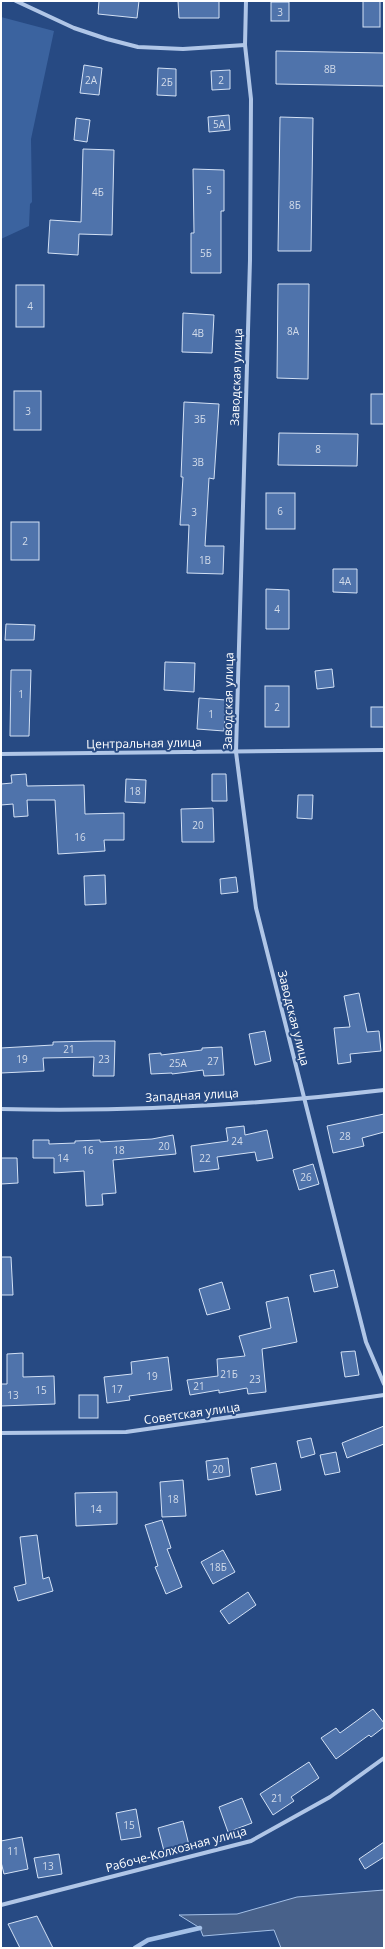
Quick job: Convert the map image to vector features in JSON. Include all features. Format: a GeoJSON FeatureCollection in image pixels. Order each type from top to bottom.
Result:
{"type":"FeatureCollection","features":[{"type":"Feature","properties":{"kind":"street"},"geometry":{"type":"LineString","coordinates":[[16,1],[74,28],[138,47],[183,49],[245,45]]}},
{"type":"Feature","properties":{"kind":"street","name":"Заводская улица"},"geometry":{"type":"LineString","coordinates":[[246,1],[245,45],[251,99],[250,260],[236,752],[256,908],[366,1342],[384,1384]]}},
{"type":"Feature","properties":{"kind":"street","name":"Центральная улица"},"geometry":{"type":"LineString","coordinates":[[1,754],[384,750]]}},
{"type":"Feature","properties":{"kind":"street","name":"Западная улица"},"geometry":{"type":"LineString","coordinates":[[1,1110],[73,1111],[304,1100],[384,1090]]}},
{"type":"Feature","properties":{"kind":"street","name":"Советская улица"},"geometry":{"type":"LineString","coordinates":[[1,1433],[126,1432],[384,1395]]}},
{"type":"Feature","properties":{"kind":"street","name":"Рабоче-Колхозная улица"},"geometry":{"type":"LineString","coordinates":[[1,1905],[251,1841],[330,1797],[384,1758]]}},
{"type":"Feature","properties":{"kind":"shaded area"},"geometry":{"type":"Polygon","coordinates":[[[1,17],[54,31],[31,139],[32,202],[30,204],[29,226],[1,239],[1,17]]]}},
{"type":"Feature","properties":{"kind":"shaded area"},"geometry":{"type":"Polygon","coordinates":[[[384,1890],[384,1948],[281,1948],[274,1930],[203,1936],[200,1928],[179,1915],[237,1914],[297,1897],[384,1890]]]}},
{"type":"Feature","properties":{"kind":"building"},"geometry":{"type":"Polygon","coordinates":[[[99,1],[139,1],[137,18],[98,14],[99,1]]]}},
{"type":"Feature","properties":{"kind":"building"},"geometry":{"type":"Polygon","coordinates":[[[178,1],[219,1],[219,18],[179,18],[178,1]]]}},
{"type":"Feature","properties":{"kind":"building"},"geometry":{"type":"Polygon","coordinates":[[[363,1],[380,1],[380,27],[363,27],[363,1]]]}},
{"type":"Feature","properties":{"kind":"building"},"geometry":{"type":"Polygon","coordinates":[[[271,2],[289,2],[289,21],[271,21],[271,2]]]}},
{"type":"Feature","properties":{"kind":"building"},"geometry":{"type":"Polygon","coordinates":[[[276,51],[384,53],[384,86],[276,84],[276,51]]]}},
{"type":"Feature","properties":{"kind":"building"},"geometry":{"type":"Polygon","coordinates":[[[84,65],[102,68],[99,95],[80,93],[84,65]]]}},
{"type":"Feature","properties":{"kind":"building"},"geometry":{"type":"Polygon","coordinates":[[[158,68],[176,69],[176,96],[157,95],[158,68]]]}},
{"type":"Feature","properties":{"kind":"building"},"geometry":{"type":"Polygon","coordinates":[[[230,70],[230,89],[212,90],[211,71],[230,70]]]}},
{"type":"Feature","properties":{"kind":"building"},"geometry":{"type":"Polygon","coordinates":[[[229,115],[230,130],[209,132],[208,117],[229,115]]]}},
{"type":"Feature","properties":{"kind":"building"},"geometry":{"type":"Polygon","coordinates":[[[280,117],[313,118],[311,251],[278,251],[280,117]]]}},
{"type":"Feature","properties":{"kind":"building"},"geometry":{"type":"Polygon","coordinates":[[[76,118],[90,120],[87,142],[74,140],[76,118]]]}},
{"type":"Feature","properties":{"kind":"building"},"geometry":{"type":"Polygon","coordinates":[[[83,149],[114,150],[112,235],[79,234],[78,255],[48,253],[50,220],[81,222],[83,149]]]}},
{"type":"Feature","properties":{"kind":"building"},"geometry":{"type":"Polygon","coordinates":[[[193,169],[224,170],[224,211],[221,211],[221,273],[191,273],[191,233],[194,233],[193,169]]]}},
{"type":"Feature","properties":{"kind":"building"},"geometry":{"type":"Polygon","coordinates":[[[278,284],[309,284],[308,379],[277,378],[278,284]]]}},
{"type":"Feature","properties":{"kind":"building"},"geometry":{"type":"Polygon","coordinates":[[[16,285],[44,285],[44,327],[16,327],[16,285]]]}},
{"type":"Feature","properties":{"kind":"building"},"geometry":{"type":"Polygon","coordinates":[[[183,313],[214,315],[212,353],[182,352],[183,313]]]}},
{"type":"Feature","properties":{"kind":"building"},"geometry":{"type":"Polygon","coordinates":[[[14,391],[41,391],[41,430],[14,430],[14,391]]]}},
{"type":"Feature","properties":{"kind":"building"},"geometry":{"type":"Polygon","coordinates":[[[371,394],[384,394],[384,424],[371,424],[371,394]]]}},
{"type":"Feature","properties":{"kind":"building"},"geometry":{"type":"Polygon","coordinates":[[[184,402],[219,404],[214,479],[209,478],[205,546],[224,546],[223,574],[187,573],[189,525],[180,525],[183,477],[181,477],[184,402]]]}},
{"type":"Feature","properties":{"kind":"building"},"geometry":{"type":"Polygon","coordinates":[[[279,433],[358,434],[357,466],[278,465],[279,433]]]}},
{"type":"Feature","properties":{"kind":"building"},"geometry":{"type":"Polygon","coordinates":[[[266,493],[295,493],[295,529],[266,529],[266,493]]]}},
{"type":"Feature","properties":{"kind":"building"},"geometry":{"type":"Polygon","coordinates":[[[11,522],[39,522],[39,560],[11,560],[11,522]]]}},
{"type":"Feature","properties":{"kind":"building"},"geometry":{"type":"Polygon","coordinates":[[[333,569],[357,569],[357,593],[333,592],[333,569]]]}},
{"type":"Feature","properties":{"kind":"building"},"geometry":{"type":"Polygon","coordinates":[[[266,589],[289,590],[289,629],[266,629],[266,589]]]}},
{"type":"Feature","properties":{"kind":"building"},"geometry":{"type":"Polygon","coordinates":[[[6,624],[35,625],[34,640],[5,640],[6,624]]]}},
{"type":"Feature","properties":{"kind":"building"},"geometry":{"type":"Polygon","coordinates":[[[165,662],[195,663],[194,692],[164,690],[165,662]]]}},
{"type":"Feature","properties":{"kind":"building"},"geometry":{"type":"Polygon","coordinates":[[[332,669],[334,687],[317,689],[315,671],[332,669]]]}},
{"type":"Feature","properties":{"kind":"building"},"geometry":{"type":"Polygon","coordinates":[[[11,670],[31,670],[29,736],[10,736],[11,670]]]}},
{"type":"Feature","properties":{"kind":"building"},"geometry":{"type":"Polygon","coordinates":[[[265,686],[289,686],[289,727],[265,727],[265,686]]]}},
{"type":"Feature","properties":{"kind":"building"},"geometry":{"type":"Polygon","coordinates":[[[199,698],[226,700],[224,731],[197,729],[199,698]]]}},
{"type":"Feature","properties":{"kind":"building"},"geometry":{"type":"Polygon","coordinates":[[[371,707],[384,707],[384,727],[371,727],[371,707]]]}},
{"type":"Feature","properties":{"kind":"building"},"geometry":{"type":"Polygon","coordinates":[[[26,774],[27,786],[84,785],[85,814],[124,813],[124,840],[104,840],[105,851],[58,854],[55,800],[27,800],[28,816],[14,817],[13,804],[1,805],[1,784],[12,783],[11,775],[26,774]]]}},
{"type":"Feature","properties":{"kind":"building"},"geometry":{"type":"Polygon","coordinates":[[[212,774],[226,774],[227,801],[212,801],[212,774]]]}},
{"type":"Feature","properties":{"kind":"building"},"geometry":{"type":"Polygon","coordinates":[[[126,779],[146,780],[145,803],[125,802],[126,779]]]}},
{"type":"Feature","properties":{"kind":"building"},"geometry":{"type":"Polygon","coordinates":[[[298,795],[313,795],[312,819],[297,818],[298,795]]]}},
{"type":"Feature","properties":{"kind":"building"},"geometry":{"type":"Polygon","coordinates":[[[213,808],[214,842],[182,842],[181,809],[213,808]]]}},
{"type":"Feature","properties":{"kind":"building"},"geometry":{"type":"Polygon","coordinates":[[[105,875],[106,904],[85,905],[84,876],[105,875]]]}},
{"type":"Feature","properties":{"kind":"building"},"geometry":{"type":"Polygon","coordinates":[[[236,877],[238,892],[221,894],[220,879],[236,877]]]}},
{"type":"Feature","properties":{"kind":"building"},"geometry":{"type":"Polygon","coordinates":[[[359,993],[367,1032],[379,1031],[381,1051],[350,1054],[351,1062],[338,1064],[334,1028],[350,1027],[344,996],[359,993]]]}},
{"type":"Feature","properties":{"kind":"building"},"geometry":{"type":"Polygon","coordinates":[[[265,1031],[271,1061],[255,1065],[249,1034],[265,1031]]]}},
{"type":"Feature","properties":{"kind":"building"},"geometry":{"type":"Polygon","coordinates":[[[115,1041],[114,1076],[93,1076],[94,1057],[43,1058],[44,1071],[1,1073],[1,1048],[53,1045],[53,1042],[115,1041]]]}},
{"type":"Feature","properties":{"kind":"building"},"geometry":{"type":"Polygon","coordinates":[[[222,1047],[224,1075],[204,1076],[203,1070],[172,1074],[151,1074],[149,1054],[161,1053],[161,1055],[202,1050],[202,1048],[222,1047]]]}},
{"type":"Feature","properties":{"kind":"building"},"geometry":{"type":"Polygon","coordinates":[[[384,1114],[384,1132],[362,1138],[364,1146],[333,1153],[327,1126],[384,1114]]]}},
{"type":"Feature","properties":{"kind":"building"},"geometry":{"type":"Polygon","coordinates":[[[244,1126],[245,1135],[267,1130],[273,1158],[257,1161],[255,1152],[217,1157],[219,1169],[194,1172],[191,1146],[228,1141],[226,1128],[244,1126]]]}},
{"type":"Feature","properties":{"kind":"building"},"geometry":{"type":"Polygon","coordinates":[[[173,1135],[176,1154],[113,1160],[116,1193],[102,1194],[103,1205],[86,1206],[84,1171],[54,1173],[54,1158],[33,1158],[33,1140],[49,1140],[49,1144],[75,1143],[75,1141],[100,1140],[100,1142],[152,1139],[173,1135]]]}},
{"type":"Feature","properties":{"kind":"building"},"geometry":{"type":"Polygon","coordinates":[[[1,1158],[17,1158],[18,1183],[1,1184],[1,1158]]]}},
{"type":"Feature","properties":{"kind":"building"},"geometry":{"type":"Polygon","coordinates":[[[313,1164],[319,1184],[299,1190],[293,1170],[313,1164]]]}},
{"type":"Feature","properties":{"kind":"building"},"geometry":{"type":"Polygon","coordinates":[[[1,1257],[11,1257],[13,1295],[1,1295],[1,1257]]]}},
{"type":"Feature","properties":{"kind":"building"},"geometry":{"type":"Polygon","coordinates":[[[334,1270],[338,1287],[314,1292],[310,1275],[334,1270]]]}},
{"type":"Feature","properties":{"kind":"building"},"geometry":{"type":"Polygon","coordinates":[[[222,1282],[230,1309],[207,1315],[199,1289],[222,1282]]]}},
{"type":"Feature","properties":{"kind":"building"},"geometry":{"type":"Polygon","coordinates":[[[288,1297],[297,1342],[262,1349],[266,1392],[248,1394],[247,1388],[219,1393],[219,1390],[190,1395],[187,1380],[218,1376],[217,1359],[245,1356],[239,1336],[271,1328],[266,1302],[288,1297]]]}},
{"type":"Feature","properties":{"kind":"building"},"geometry":{"type":"Polygon","coordinates":[[[355,1351],[359,1375],[345,1377],[341,1352],[355,1351]]]}},
{"type":"Feature","properties":{"kind":"building"},"geometry":{"type":"Polygon","coordinates":[[[23,1353],[23,1377],[54,1376],[55,1404],[1,1406],[1,1384],[7,1384],[7,1354],[23,1353]]]}},
{"type":"Feature","properties":{"kind":"building"},"geometry":{"type":"Polygon","coordinates":[[[168,1357],[172,1390],[129,1396],[130,1400],[107,1403],[104,1377],[132,1374],[131,1362],[168,1357]]]}},
{"type":"Feature","properties":{"kind":"building"},"geometry":{"type":"Polygon","coordinates":[[[79,1395],[98,1395],[98,1418],[79,1418],[79,1395]]]}},
{"type":"Feature","properties":{"kind":"building"},"geometry":{"type":"Polygon","coordinates":[[[384,1426],[384,1444],[347,1458],[342,1443],[384,1426]]]}},
{"type":"Feature","properties":{"kind":"building"},"geometry":{"type":"Polygon","coordinates":[[[311,1438],[315,1454],[301,1458],[297,1441],[311,1438]]]}},
{"type":"Feature","properties":{"kind":"building"},"geometry":{"type":"Polygon","coordinates":[[[336,1452],[340,1472],[325,1475],[320,1455],[336,1452]]]}},
{"type":"Feature","properties":{"kind":"building"},"geometry":{"type":"Polygon","coordinates":[[[228,1458],[230,1476],[208,1480],[206,1461],[228,1458]]]}},
{"type":"Feature","properties":{"kind":"building"},"geometry":{"type":"Polygon","coordinates":[[[276,1463],[281,1490],[256,1495],[251,1468],[276,1463]]]}},
{"type":"Feature","properties":{"kind":"building"},"geometry":{"type":"Polygon","coordinates":[[[183,1480],[186,1516],[162,1517],[160,1482],[183,1480]]]}},
{"type":"Feature","properties":{"kind":"building"},"geometry":{"type":"Polygon","coordinates":[[[117,1492],[117,1524],[76,1526],[75,1493],[117,1492]]]}},
{"type":"Feature","properties":{"kind":"building"},"geometry":{"type":"Polygon","coordinates":[[[162,1520],[171,1548],[167,1549],[182,1587],[166,1594],[155,1567],[158,1566],[145,1525],[162,1520]]]}},
{"type":"Feature","properties":{"kind":"building"},"geometry":{"type":"Polygon","coordinates":[[[37,1535],[43,1579],[49,1577],[53,1591],[18,1601],[14,1587],[26,1584],[20,1537],[37,1535]]]}},
{"type":"Feature","properties":{"kind":"building"},"geometry":{"type":"Polygon","coordinates":[[[223,1550],[235,1572],[213,1584],[201,1562],[223,1550]]]}},
{"type":"Feature","properties":{"kind":"building"},"geometry":{"type":"Polygon","coordinates":[[[248,1592],[256,1605],[229,1624],[220,1611],[248,1592]]]}},
{"type":"Feature","properties":{"kind":"building"},"geometry":{"type":"Polygon","coordinates":[[[373,1709],[384,1723],[384,1727],[371,1737],[369,1735],[336,1759],[321,1738],[336,1728],[340,1733],[373,1709]]]}},
{"type":"Feature","properties":{"kind":"building"},"geometry":{"type":"Polygon","coordinates":[[[309,1762],[319,1778],[291,1797],[294,1801],[273,1815],[260,1794],[309,1762]]]}},
{"type":"Feature","properties":{"kind":"building"},"geometry":{"type":"Polygon","coordinates":[[[242,1798],[252,1823],[228,1832],[219,1807],[242,1798]]]}},
{"type":"Feature","properties":{"kind":"building"},"geometry":{"type":"Polygon","coordinates":[[[136,1809],[141,1837],[121,1840],[116,1813],[136,1809]]]}},
{"type":"Feature","properties":{"kind":"building"},"geometry":{"type":"Polygon","coordinates":[[[183,1821],[189,1845],[164,1851],[158,1828],[183,1821]]]}},
{"type":"Feature","properties":{"kind":"building"},"geometry":{"type":"Polygon","coordinates":[[[22,1837],[28,1869],[4,1874],[1,1862],[1,1841],[22,1837]]]}},
{"type":"Feature","properties":{"kind":"building"},"geometry":{"type":"Polygon","coordinates":[[[384,1842],[384,1857],[365,1869],[359,1859],[384,1842]]]}},
{"type":"Feature","properties":{"kind":"building"},"geometry":{"type":"Polygon","coordinates":[[[59,1854],[62,1874],[38,1878],[34,1858],[59,1854]]]}},
{"type":"Feature","properties":{"kind":"building"},"geometry":{"type":"Polygon","coordinates":[[[37,1916],[53,1948],[20,1948],[8,1924],[37,1916]]]}},
{"type":"Feature","properties":{"kind":"waterway"},"geometry":{"type":"LineString","coordinates":[[135,1948],[148,1940],[200,1928]]}}]}
